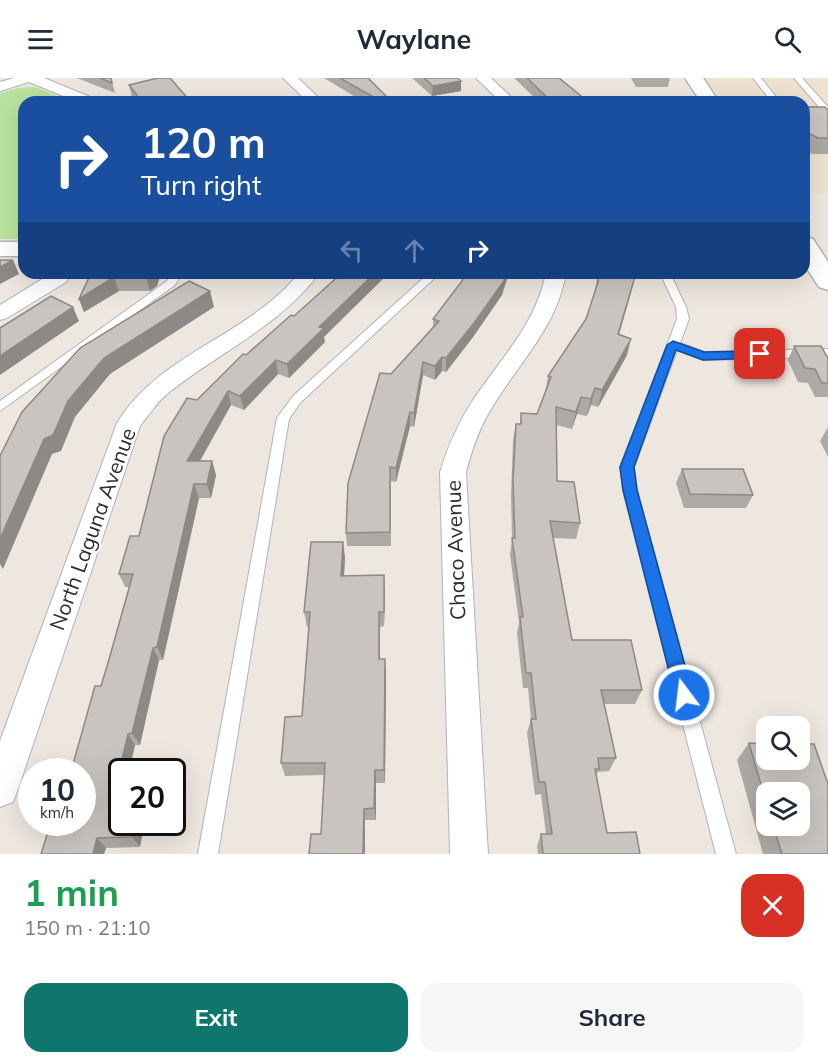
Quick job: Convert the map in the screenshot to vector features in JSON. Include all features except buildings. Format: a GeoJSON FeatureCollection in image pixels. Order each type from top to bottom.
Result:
{"type":"FeatureCollection","features":[{"type":"Feature","properties":{"kind":"main road"},"geometry":{"type":"LineString","coordinates":[[694,78],[706,96]]}},
{"type":"Feature","properties":{"kind":"main road"},"geometry":{"type":"LineString","coordinates":[[0,249],[18,249]]}},
{"type":"Feature","properties":{"kind":"main road"},"geometry":{"type":"LineString","coordinates":[[810,255],[828,282]]}},
{"type":"Feature","properties":{"kind":"street"},"geometry":{"type":"LineString","coordinates":[[0,87],[27,78]]}},
{"type":"Feature","properties":{"kind":"street"},"geometry":{"type":"LineString","coordinates":[[32,78],[76,96]]}},
{"type":"Feature","properties":{"kind":"street"},"geometry":{"type":"LineString","coordinates":[[290,78],[310,96]]}},
{"type":"Feature","properties":{"kind":"street"},"geometry":{"type":"LineString","coordinates":[[483,78],[502,96]]}},
{"type":"Feature","properties":{"kind":"street"},"geometry":{"type":"LineString","coordinates":[[0,314],[57,279]]}},
{"type":"Feature","properties":{"kind":"street","name":"North Laguna Avenue"},"geometry":{"type":"LineString","coordinates":[[0,789],[129,423],[157,390],[268,312],[296,290],[304,279]]}},
{"type":"Feature","properties":{"kind":"street","name":"Chaco Avenue"},"geometry":{"type":"LineString","coordinates":[[469,854],[453,472],[461,442],[479,408],[545,311],[554,292],[555,279]]}},
{"type":"Feature","properties":{"kind":"lane"},"geometry":{"type":"LineString","coordinates":[[758,78],[772,96]]}},
{"type":"Feature","properties":{"kind":"lane"},"geometry":{"type":"LineString","coordinates":[[798,78],[825,109],[810,109]]}},
{"type":"Feature","properties":{"kind":"lane"},"geometry":{"type":"LineString","coordinates":[[0,407],[173,279]]}},
{"type":"Feature","properties":{"kind":"lane"},"geometry":{"type":"LineString","coordinates":[[208,854],[283,418],[297,399],[428,279]]}},
{"type":"Feature","properties":{"kind":"lane"},"geometry":{"type":"LineString","coordinates":[[668,279],[681,308],[683,319],[627,467],[630,490],[726,854]]}},
{"type":"Feature","properties":{"kind":"lane"},"geometry":{"type":"LineString","coordinates":[[673,345],[703,356],[828,352]]}},
{"type":"Feature","properties":{"kind":"shaded area"},"geometry":{"type":"Polygon","coordinates":[[[706,78],[828,78],[828,194],[810,194],[810,96],[719,96],[706,78]]]}},
{"type":"Feature","properties":{"kind":"green space"},"geometry":{"type":"Polygon","coordinates":[[[35,87],[57,96],[18,96],[18,239],[0,239],[0,93],[18,88],[35,87]]]}},
{"type":"Feature","properties":{"kind":"route"},"geometry":{"type":"LineString","coordinates":[[684,695],[630,490],[627,467],[673,345],[703,356],[760,354]]}}]}
